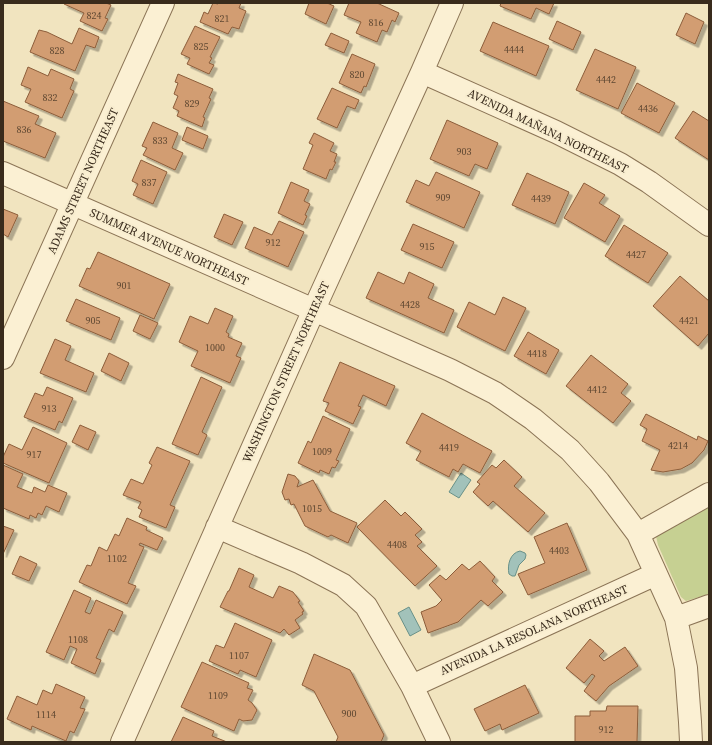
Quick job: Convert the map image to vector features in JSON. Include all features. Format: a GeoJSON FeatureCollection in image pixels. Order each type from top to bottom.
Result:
{"type":"FeatureCollection","features":[{"type":"Feature","properties":{"kind":"street","name":"ADAMS STREET NORTHEAST"},"geometry":{"type":"LineString","coordinates":[[3,358],[163,3]]}},
{"type":"Feature","properties":{"kind":"street","name":"WASHINGTON STREET NORTHEAST"},"geometry":{"type":"LineString","coordinates":[[122,742],[452,3]]}},
{"type":"Feature","properties":{"kind":"street","name":"AVENIDA MAÑANA NORTHEAST"},"geometry":{"type":"LineString","coordinates":[[422,72],[556,132],[620,164],[649,182],[709,225]]}},
{"type":"Feature","properties":{"kind":"street","name":"SUMMER AVENUE NORTHEAST"},"geometry":{"type":"LineString","coordinates":[[3,173],[450,370],[494,393],[533,419],[570,450],[599,482],[638,534],[676,618],[686,668],[691,742]]}},
{"type":"Feature","properties":{"kind":"street"},"geometry":{"type":"LineString","coordinates":[[638,534],[709,494]]}},
{"type":"Feature","properties":{"kind":"street"},"geometry":{"type":"LineString","coordinates":[[217,527],[301,563],[343,585],[366,606],[412,686],[439,742]]}},
{"type":"Feature","properties":{"kind":"street","name":"AVENIDA LA RESOLANA NORTHEAST"},"geometry":{"type":"LineString","coordinates":[[412,686],[656,574]]}},
{"type":"Feature","properties":{"kind":"street"},"geometry":{"type":"LineString","coordinates":[[676,618],[709,606]]}},
{"type":"Feature","properties":{"kind":"green space"},"geometry":{"type":"Polygon","coordinates":[[[709,507],[709,594],[686,601],[681,597],[658,545],[656,536],[709,507]]]}},
{"type":"Feature","properties":{"kind":"water"},"geometry":{"type":"Polygon","coordinates":[[[461,473],[471,480],[459,498],[449,492],[461,473]]]}},
{"type":"Feature","properties":{"kind":"water"},"geometry":{"type":"Polygon","coordinates":[[[520,551],[525,553],[525,559],[519,565],[515,576],[512,576],[508,571],[509,563],[514,554],[520,551]]]}},
{"type":"Feature","properties":{"kind":"water"},"geometry":{"type":"Polygon","coordinates":[[[409,607],[421,630],[410,636],[398,613],[409,607]]]}},
{"type":"Feature","properties":{"kind":"building"},"geometry":{"type":"Polygon","coordinates":[[[64,3],[106,3],[111,5],[105,18],[108,19],[102,31],[80,21],[84,13],[64,3]]]}},
{"type":"Feature","properties":{"kind":"building"},"geometry":{"type":"Polygon","coordinates":[[[213,3],[241,3],[239,8],[246,11],[239,29],[232,27],[228,34],[200,22],[204,12],[208,14],[213,3]]]}},
{"type":"Feature","properties":{"kind":"building"},"geometry":{"type":"Polygon","coordinates":[[[309,3],[327,3],[334,6],[326,24],[305,14],[309,3]]]}},
{"type":"Feature","properties":{"kind":"building"},"geometry":{"type":"Polygon","coordinates":[[[349,3],[377,3],[399,13],[395,22],[392,20],[387,32],[382,30],[377,42],[356,33],[361,22],[344,15],[349,3]]]}},
{"type":"Feature","properties":{"kind":"building"},"geometry":{"type":"Polygon","coordinates":[[[501,3],[554,3],[549,14],[536,8],[531,19],[500,6],[501,3]]]}},
{"type":"Feature","properties":{"kind":"building"},"geometry":{"type":"Polygon","coordinates":[[[686,13],[704,22],[695,44],[676,35],[686,13]]]}},
{"type":"Feature","properties":{"kind":"building"},"geometry":{"type":"Polygon","coordinates":[[[557,21],[581,32],[573,50],[549,39],[557,21]]]}},
{"type":"Feature","properties":{"kind":"building"},"geometry":{"type":"Polygon","coordinates":[[[493,22],[549,46],[536,76],[480,51],[493,22]]]}},
{"type":"Feature","properties":{"kind":"building"},"geometry":{"type":"Polygon","coordinates":[[[195,26],[220,37],[210,57],[212,58],[209,63],[214,65],[209,74],[187,64],[190,58],[181,54],[195,26]]]}},
{"type":"Feature","properties":{"kind":"building"},"geometry":{"type":"Polygon","coordinates":[[[79,28],[99,37],[95,48],[86,45],[75,71],[30,52],[39,30],[47,32],[72,44],[79,28]]]}},
{"type":"Feature","properties":{"kind":"building"},"geometry":{"type":"Polygon","coordinates":[[[331,33],[349,41],[344,53],[325,45],[331,33]]]}},
{"type":"Feature","properties":{"kind":"building"},"geometry":{"type":"Polygon","coordinates":[[[595,49],[636,67],[618,109],[576,90],[595,49]]]}},
{"type":"Feature","properties":{"kind":"building"},"geometry":{"type":"Polygon","coordinates":[[[352,54],[375,64],[366,87],[364,86],[361,93],[339,83],[352,54]]]}},
{"type":"Feature","properties":{"kind":"building"},"geometry":{"type":"Polygon","coordinates":[[[28,67],[48,76],[51,69],[74,79],[70,89],[74,91],[62,118],[25,102],[31,89],[21,85],[28,67]]]}},
{"type":"Feature","properties":{"kind":"building"},"geometry":{"type":"Polygon","coordinates":[[[178,74],[213,89],[209,98],[211,99],[203,117],[205,118],[202,127],[177,116],[179,111],[173,108],[178,96],[174,94],[178,83],[175,82],[178,74]]]}},
{"type":"Feature","properties":{"kind":"building"},"geometry":{"type":"Polygon","coordinates":[[[637,83],[675,103],[659,133],[621,113],[637,83]]]}},
{"type":"Feature","properties":{"kind":"building"},"geometry":{"type":"Polygon","coordinates":[[[332,88],[359,100],[355,109],[347,106],[337,128],[317,119],[332,88]]]}},
{"type":"Feature","properties":{"kind":"building"},"geometry":{"type":"Polygon","coordinates":[[[3,101],[39,116],[35,124],[56,133],[45,158],[3,141],[3,101]]]}},
{"type":"Feature","properties":{"kind":"building"},"geometry":{"type":"Polygon","coordinates":[[[693,111],[709,121],[709,160],[675,138],[693,111]]]}},
{"type":"Feature","properties":{"kind":"building"},"geometry":{"type":"Polygon","coordinates":[[[447,120],[498,143],[487,169],[475,164],[469,176],[430,159],[447,120]]]}},
{"type":"Feature","properties":{"kind":"building"},"geometry":{"type":"Polygon","coordinates":[[[153,122],[178,133],[172,148],[183,153],[175,170],[143,155],[147,148],[142,146],[153,122]]]}},
{"type":"Feature","properties":{"kind":"building"},"geometry":{"type":"Polygon","coordinates":[[[187,127],[208,136],[203,149],[182,140],[187,127]]]}},
{"type":"Feature","properties":{"kind":"building"},"geometry":{"type":"Polygon","coordinates":[[[314,133],[334,143],[330,151],[337,154],[334,162],[336,162],[332,170],[330,169],[326,179],[303,169],[313,145],[309,143],[314,133]]]}},
{"type":"Feature","properties":{"kind":"building"},"geometry":{"type":"Polygon","coordinates":[[[141,160],[167,172],[153,204],[133,195],[138,184],[132,181],[141,160]]]}},
{"type":"Feature","properties":{"kind":"building"},"geometry":{"type":"Polygon","coordinates":[[[436,172],[480,192],[464,228],[406,202],[416,180],[429,186],[436,172]]]}},
{"type":"Feature","properties":{"kind":"building"},"geometry":{"type":"Polygon","coordinates":[[[527,173],[569,192],[555,224],[512,205],[527,173]]]}},
{"type":"Feature","properties":{"kind":"building"},"geometry":{"type":"Polygon","coordinates":[[[291,182],[309,190],[304,201],[310,204],[305,215],[307,216],[303,225],[278,213],[291,182]]]}},
{"type":"Feature","properties":{"kind":"building"},"geometry":{"type":"Polygon","coordinates":[[[584,183],[605,195],[599,203],[620,216],[605,242],[564,218],[584,183]]]}},
{"type":"Feature","properties":{"kind":"building"},"geometry":{"type":"Polygon","coordinates":[[[3,209],[18,215],[8,237],[3,234],[3,209]]]}},
{"type":"Feature","properties":{"kind":"building"},"geometry":{"type":"Polygon","coordinates":[[[224,214],[243,222],[232,245],[214,237],[224,214]]]}},
{"type":"Feature","properties":{"kind":"building"},"geometry":{"type":"Polygon","coordinates":[[[279,221],[304,232],[288,267],[245,248],[254,227],[272,235],[279,221]]]}},
{"type":"Feature","properties":{"kind":"building"},"geometry":{"type":"Polygon","coordinates":[[[413,224],[454,242],[442,268],[401,250],[413,224]]]}},
{"type":"Feature","properties":{"kind":"building"},"geometry":{"type":"Polygon","coordinates":[[[624,225],[668,253],[648,283],[605,256],[624,225]]]}},
{"type":"Feature","properties":{"kind":"building"},"geometry":{"type":"Polygon","coordinates":[[[98,252],[170,284],[154,319],[79,286],[87,268],[90,269],[98,252]]]}},
{"type":"Feature","properties":{"kind":"building"},"geometry":{"type":"Polygon","coordinates":[[[378,272],[404,284],[409,272],[434,284],[428,298],[454,310],[444,333],[366,298],[378,272]]]}},
{"type":"Feature","properties":{"kind":"building"},"geometry":{"type":"Polygon","coordinates":[[[680,276],[709,301],[709,333],[698,346],[653,306],[680,276]]]}},
{"type":"Feature","properties":{"kind":"building"},"geometry":{"type":"Polygon","coordinates":[[[503,297],[526,308],[505,351],[457,327],[469,302],[495,315],[503,297]]]}},
{"type":"Feature","properties":{"kind":"building"},"geometry":{"type":"Polygon","coordinates":[[[76,299],[120,318],[111,340],[66,321],[76,299]]]}},
{"type":"Feature","properties":{"kind":"building"},"geometry":{"type":"Polygon","coordinates":[[[215,308],[233,316],[226,332],[229,334],[228,337],[242,343],[236,356],[241,358],[230,383],[191,366],[198,351],[179,342],[190,316],[208,324],[215,308]]]}},
{"type":"Feature","properties":{"kind":"building"},"geometry":{"type":"Polygon","coordinates":[[[140,315],[158,323],[150,339],[133,331],[140,315]]]}},
{"type":"Feature","properties":{"kind":"building"},"geometry":{"type":"Polygon","coordinates":[[[528,332],[559,350],[546,374],[514,356],[528,332]]]}},
{"type":"Feature","properties":{"kind":"building"},"geometry":{"type":"Polygon","coordinates":[[[55,339],[71,346],[65,360],[94,373],[86,392],[40,373],[55,339]]]}},
{"type":"Feature","properties":{"kind":"building"},"geometry":{"type":"Polygon","coordinates":[[[109,353],[129,363],[121,381],[101,371],[109,353]]]}},
{"type":"Feature","properties":{"kind":"building"},"geometry":{"type":"Polygon","coordinates":[[[591,355],[628,384],[621,393],[631,401],[613,423],[566,386],[591,355]]]}},
{"type":"Feature","properties":{"kind":"building"},"geometry":{"type":"Polygon","coordinates":[[[340,362],[395,386],[386,406],[363,395],[358,406],[361,407],[353,424],[325,411],[329,403],[323,401],[340,362]]]}},
{"type":"Feature","properties":{"kind":"building"},"geometry":{"type":"Polygon","coordinates":[[[201,377],[222,387],[202,432],[207,435],[198,455],[172,444],[201,377]]]}},
{"type":"Feature","properties":{"kind":"building"},"geometry":{"type":"Polygon","coordinates":[[[47,387],[73,398],[62,423],[59,421],[55,430],[24,417],[35,393],[43,396],[47,387]]]}},
{"type":"Feature","properties":{"kind":"building"},"geometry":{"type":"Polygon","coordinates":[[[422,413],[492,451],[480,473],[463,464],[458,472],[453,469],[449,477],[416,460],[421,451],[406,443],[422,413]]]}},
{"type":"Feature","properties":{"kind":"building"},"geometry":{"type":"Polygon","coordinates":[[[646,414],[697,440],[698,436],[708,441],[704,450],[692,463],[681,469],[663,472],[651,470],[660,450],[642,441],[647,429],[640,425],[646,414]]]}},
{"type":"Feature","properties":{"kind":"building"},"geometry":{"type":"Polygon","coordinates":[[[323,416],[350,429],[336,460],[339,461],[335,468],[332,467],[329,474],[320,470],[319,473],[298,463],[308,441],[311,443],[323,416]]]}},
{"type":"Feature","properties":{"kind":"building"},"geometry":{"type":"Polygon","coordinates":[[[80,425],[96,432],[88,450],[72,442],[80,425]]]}},
{"type":"Feature","properties":{"kind":"building"},"geometry":{"type":"Polygon","coordinates":[[[33,427],[67,443],[49,483],[3,463],[3,457],[9,444],[22,450],[33,427]]]}},
{"type":"Feature","properties":{"kind":"building"},"geometry":{"type":"Polygon","coordinates":[[[157,447],[190,461],[170,505],[175,507],[166,528],[139,517],[142,510],[138,508],[141,502],[123,495],[131,479],[143,484],[152,465],[149,463],[157,447]]]}},
{"type":"Feature","properties":{"kind":"building"},"geometry":{"type":"Polygon","coordinates":[[[504,460],[522,477],[514,486],[545,513],[528,532],[493,501],[488,506],[473,492],[480,484],[477,482],[492,465],[496,468],[504,460]]]}},
{"type":"Feature","properties":{"kind":"building"},"geometry":{"type":"Polygon","coordinates":[[[3,465],[23,474],[17,487],[32,493],[34,487],[45,492],[48,485],[67,493],[59,512],[46,506],[42,515],[38,513],[36,518],[30,515],[29,519],[3,508],[3,465]]]}},
{"type":"Feature","properties":{"kind":"building"},"geometry":{"type":"Polygon","coordinates":[[[288,474],[295,476],[299,481],[297,487],[313,480],[330,511],[357,523],[348,543],[331,535],[328,537],[305,526],[294,504],[291,505],[289,499],[285,500],[282,492],[288,474]]]}},
{"type":"Feature","properties":{"kind":"building"},"geometry":{"type":"Polygon","coordinates":[[[385,500],[401,516],[405,512],[422,529],[415,535],[422,542],[417,546],[437,566],[415,586],[357,527],[385,500]]]}},
{"type":"Feature","properties":{"kind":"building"},"geometry":{"type":"Polygon","coordinates":[[[127,518],[147,527],[146,530],[163,538],[157,550],[140,543],[139,545],[144,547],[128,583],[136,586],[127,604],[79,582],[87,565],[91,566],[99,547],[107,551],[115,534],[119,536],[127,518]]]}},
{"type":"Feature","properties":{"kind":"building"},"geometry":{"type":"Polygon","coordinates":[[[567,523],[587,570],[528,595],[518,574],[545,563],[534,537],[567,523]]]}},
{"type":"Feature","properties":{"kind":"building"},"geometry":{"type":"Polygon","coordinates":[[[3,526],[14,530],[3,554],[3,526]]]}},
{"type":"Feature","properties":{"kind":"building"},"geometry":{"type":"Polygon","coordinates":[[[20,556],[37,564],[29,581],[12,574],[20,556]]]}},
{"type":"Feature","properties":{"kind":"building"},"geometry":{"type":"Polygon","coordinates":[[[480,561],[495,577],[492,581],[503,592],[488,606],[481,600],[458,622],[428,633],[421,612],[436,606],[442,600],[429,585],[440,575],[446,580],[462,564],[469,570],[480,561]]]}},
{"type":"Feature","properties":{"kind":"building"},"geometry":{"type":"Polygon","coordinates":[[[239,568],[254,575],[249,587],[273,598],[279,586],[293,592],[300,601],[298,602],[304,611],[302,612],[303,614],[295,620],[300,628],[289,635],[284,629],[280,633],[220,607],[239,568]]]}},
{"type":"Feature","properties":{"kind":"building"},"geometry":{"type":"Polygon","coordinates":[[[74,590],[91,598],[85,612],[90,614],[96,600],[123,612],[114,632],[109,629],[96,658],[101,660],[95,674],[71,663],[77,649],[70,646],[64,660],[46,652],[74,590]]]}},
{"type":"Feature","properties":{"kind":"building"},"geometry":{"type":"Polygon","coordinates":[[[235,623],[272,640],[256,677],[240,670],[238,674],[209,661],[216,645],[224,648],[235,623]]]}},
{"type":"Feature","properties":{"kind":"building"},"geometry":{"type":"Polygon","coordinates":[[[590,639],[604,651],[599,656],[604,661],[625,647],[638,666],[609,686],[596,701],[584,691],[595,676],[592,674],[584,683],[566,668],[590,639]]]}},
{"type":"Feature","properties":{"kind":"building"},"geometry":{"type":"Polygon","coordinates":[[[314,654],[350,670],[384,735],[381,742],[336,742],[338,737],[314,691],[302,685],[314,654]]]}},
{"type":"Feature","properties":{"kind":"building"},"geometry":{"type":"Polygon","coordinates":[[[202,662],[249,683],[247,688],[253,690],[248,700],[257,710],[252,720],[243,721],[239,719],[234,731],[181,707],[202,662]]]}},
{"type":"Feature","properties":{"kind":"building"},"geometry":{"type":"Polygon","coordinates":[[[56,684],[85,697],[80,708],[85,709],[74,733],[70,731],[66,741],[32,726],[31,730],[7,719],[17,696],[37,705],[43,690],[52,694],[56,684]]]}},
{"type":"Feature","properties":{"kind":"building"},"geometry":{"type":"Polygon","coordinates":[[[525,685],[539,713],[502,730],[500,724],[485,731],[474,709],[525,685]]]}},
{"type":"Feature","properties":{"kind":"building"},"geometry":{"type":"Polygon","coordinates":[[[607,706],[638,706],[637,742],[575,742],[575,716],[590,716],[590,711],[606,711],[607,706]]]}},
{"type":"Feature","properties":{"kind":"building"},"geometry":{"type":"Polygon","coordinates":[[[183,717],[214,731],[212,736],[227,742],[171,742],[183,717]]]}}]}
